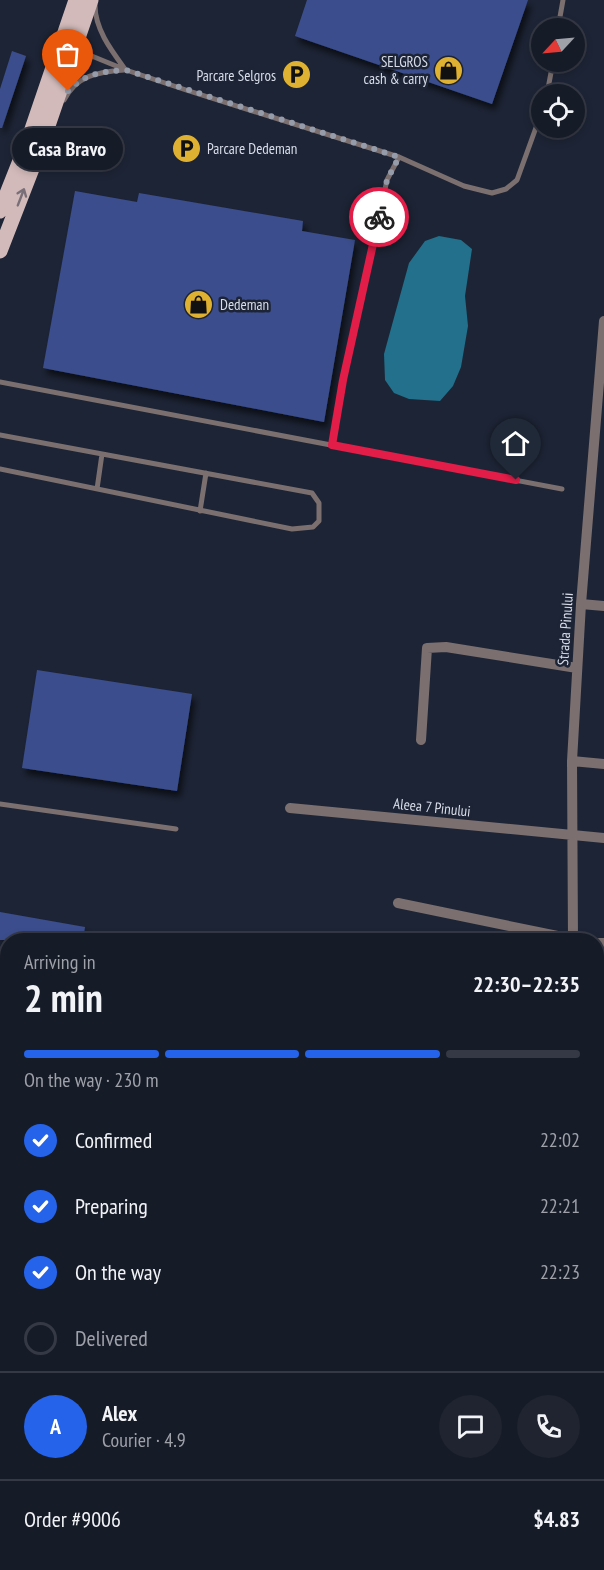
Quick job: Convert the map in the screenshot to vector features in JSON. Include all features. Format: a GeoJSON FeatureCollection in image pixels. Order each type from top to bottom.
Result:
{"type":"FeatureCollection","features":[{"type":"Feature","properties":{"kind":"main road"},"geometry":{"type":"LineString","coordinates":[[0,251],[42,143],[68,46],[76,0]]}},
{"type":"Feature","properties":{"kind":"main road"},"geometry":{"type":"LineString","coordinates":[[0,212],[68,46],[91,0]]}},
{"type":"Feature","properties":{"kind":"street","name":"Strada Pinului"},"geometry":{"type":"LineString","coordinates":[[575,933],[572,761],[581,604],[599,438],[604,321]]}},
{"type":"Feature","properties":{"kind":"street"},"geometry":{"type":"LineString","coordinates":[[581,604],[604,606]]}},
{"type":"Feature","properties":{"kind":"street"},"geometry":{"type":"LineString","coordinates":[[421,740],[427,648],[446,647],[577,668]]}},
{"type":"Feature","properties":{"kind":"street"},"geometry":{"type":"LineString","coordinates":[[572,761],[604,764]]}},
{"type":"Feature","properties":{"kind":"street","name":"Aleea 7 Pinului"},"geometry":{"type":"LineString","coordinates":[[290,808],[604,838]]}},
{"type":"Feature","properties":{"kind":"street"},"geometry":{"type":"LineString","coordinates":[[398,903],[542,933]]}},
{"type":"Feature","properties":{"kind":"lane"},"geometry":{"type":"LineString","coordinates":[[96,0],[95,8],[100,28],[112,52],[126,70]]}},
{"type":"Feature","properties":{"kind":"lane"},"geometry":{"type":"LineString","coordinates":[[560,18],[563,0]]}},
{"type":"Feature","properties":{"kind":"lane"},"geometry":{"type":"LineString","coordinates":[[68,46],[126,70],[399,157],[464,186],[492,193],[506,189],[517,180],[532,138]]}},
{"type":"Feature","properties":{"kind":"lane"},"geometry":{"type":"LineString","coordinates":[[42,143],[68,91],[75,84],[96,72],[126,70]]}},
{"type":"Feature","properties":{"kind":"lane"},"geometry":{"type":"LineString","coordinates":[[332,445],[343,380],[387,180],[399,157]]}},
{"type":"Feature","properties":{"kind":"lane"},"geometry":{"type":"LineString","coordinates":[[0,382],[562,489]]}},
{"type":"Feature","properties":{"kind":"lane"},"geometry":{"type":"LineString","coordinates":[[0,435],[312,493],[319,503],[319,521],[313,527],[292,530],[0,470]]}},
{"type":"Feature","properties":{"kind":"lane"},"geometry":{"type":"LineString","coordinates":[[97,489],[102,454]]}},
{"type":"Feature","properties":{"kind":"lane"},"geometry":{"type":"LineString","coordinates":[[200,511],[206,473]]}},
{"type":"Feature","properties":{"kind":"lane"},"geometry":{"type":"LineString","coordinates":[[0,804],[176,829]]}},
{"type":"Feature","properties":{"kind":"water"},"geometry":{"type":"Polygon","coordinates":[[[439,236],[461,240],[472,249],[465,296],[468,326],[461,367],[453,386],[440,401],[409,399],[394,393],[385,380],[384,354],[409,263],[425,241],[439,236]]]}},
{"type":"Feature","properties":{"kind":"building","name":"SELGROS cash & carry"},"geometry":{"type":"Polygon","coordinates":[[[307,0],[528,0],[492,104],[295,36],[307,0]]]}},
{"type":"Feature","properties":{"kind":"building"},"geometry":{"type":"Polygon","coordinates":[[[12,51],[26,56],[2,128],[0,128],[0,89],[12,51]]]}},
{"type":"Feature","properties":{"kind":"building","name":"Dedeman"},"geometry":{"type":"Polygon","coordinates":[[[75,191],[137,202],[139,193],[303,221],[302,231],[355,240],[324,422],[43,368],[75,191]]]}},
{"type":"Feature","properties":{"kind":"building"},"geometry":{"type":"Polygon","coordinates":[[[37,670],[192,694],[177,791],[22,768],[37,670]]]}},
{"type":"Feature","properties":{"kind":"building"},"geometry":{"type":"Polygon","coordinates":[[[0,912],[85,927],[84,933],[0,933],[0,912]]]}},
{"type":"Feature","properties":{"kind":"way so far"},"geometry":{"type":"LineString","coordinates":[[68,91],[82,79],[96,72],[126,70],[399,157],[387,180],[379,217]]}},
{"type":"Feature","properties":{"kind":"place","name":"SELGROS cash & carry"},"geometry":{"type":"Point","coordinates":[449,70]}},
{"type":"Feature","properties":{"kind":"place","name":"Parcare Selgros"},"geometry":{"type":"Point","coordinates":[297,75]}},
{"type":"Feature","properties":{"kind":"place","name":"Casa Bravo"},"geometry":{"type":"Point","coordinates":[68,91]}},
{"type":"Feature","properties":{"kind":"place","name":"Parcare Dedeman"},"geometry":{"type":"Point","coordinates":[186,148]}},
{"type":"Feature","properties":{"kind":"place","name":"Dedeman"},"geometry":{"type":"Point","coordinates":[199,304]}},
{"type":"Feature","properties":{"kind":"route"},"geometry":{"type":"LineString","coordinates":[[379,217],[343,380],[332,445],[516,480]]}}]}
